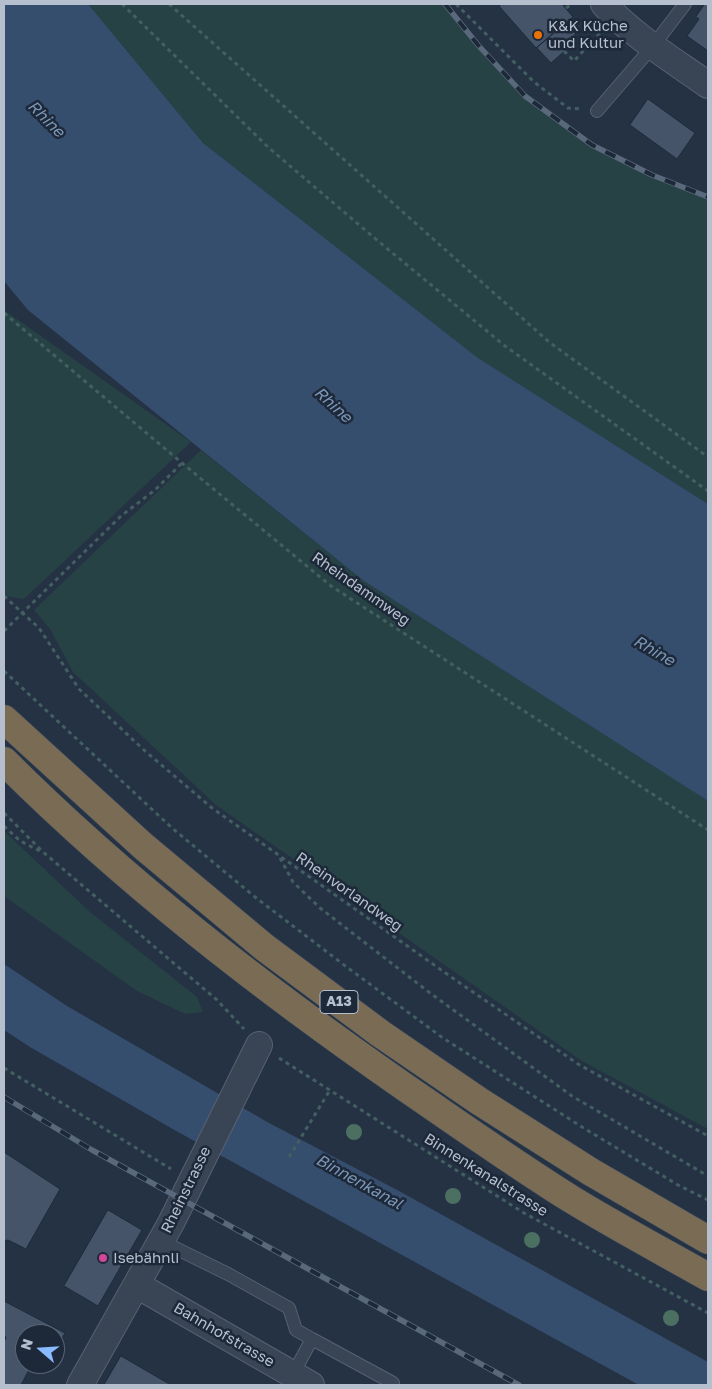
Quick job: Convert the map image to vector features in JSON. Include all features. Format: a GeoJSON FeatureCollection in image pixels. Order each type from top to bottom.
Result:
{"type":"FeatureCollection","features":[{"type":"Feature","properties":{"kind":"highway","name":"A13"},"geometry":{"type":"LineString","coordinates":[[4,719],[143,846],[272,953],[381,1034],[479,1101],[591,1172],[708,1240]]}},
{"type":"Feature","properties":{"kind":"highway","name":"A13"},"geometry":{"type":"LineString","coordinates":[[4,762],[123,870],[247,972],[357,1054],[571,1199],[708,1277]]}},
{"type":"Feature","properties":{"kind":"street"},"geometry":{"type":"LineString","coordinates":[[605,15],[616,17],[708,85]]}},
{"type":"Feature","properties":{"kind":"street","name":"Rheinstrasse"},"geometry":{"type":"LineString","coordinates":[[80,1385],[161,1241],[254,1055]]}},
{"type":"Feature","properties":{"kind":"street","name":"Bahnhofstrasse"},"geometry":{"type":"LineString","coordinates":[[137,1285],[302,1380]]}},
{"type":"Feature","properties":{"kind":"lane"},"geometry":{"type":"LineString","coordinates":[[597,111],[653,46],[685,4]]}},
{"type":"Feature","properties":{"kind":"lane"},"geometry":{"type":"LineString","coordinates":[[161,1241],[228,1274],[288,1308],[296,1330],[393,1383],[392,1385]]}},
{"type":"Feature","properties":{"kind":"lane"},"geometry":{"type":"LineString","coordinates":[[302,1380],[312,1339]]}},
{"type":"Feature","properties":{"kind":"path"},"geometry":{"type":"LineString","coordinates":[[122,4],[269,148],[378,242],[505,346],[708,491]]}},
{"type":"Feature","properties":{"kind":"path"},"geometry":{"type":"LineString","coordinates":[[169,4],[549,342],[708,457]]}},
{"type":"Feature","properties":{"kind":"path"},"geometry":{"type":"LineString","coordinates":[[456,4],[534,82],[568,108],[597,111]]}},
{"type":"Feature","properties":{"kind":"path"},"geometry":{"type":"LineString","coordinates":[[566,8],[572,4]]}},
{"type":"Feature","properties":{"kind":"path"},"geometry":{"type":"LineString","coordinates":[[564,51],[574,61],[605,15]]}},
{"type":"Feature","properties":{"kind":"path","name":"Rheindammweg"},"geometry":{"type":"LineString","coordinates":[[4,313],[331,586],[708,830]]}},
{"type":"Feature","properties":{"kind":"path"},"geometry":{"type":"LineString","coordinates":[[4,631],[121,516],[155,490],[182,463]]}},
{"type":"Feature","properties":{"kind":"path","name":"Rheinvorlandweg"},"geometry":{"type":"LineString","coordinates":[[4,596],[39,628],[79,689],[145,751],[212,808],[578,1064],[708,1136]]}},
{"type":"Feature","properties":{"kind":"path"},"geometry":{"type":"LineString","coordinates":[[4,671],[172,828],[255,897],[348,968],[443,1038],[566,1117],[678,1185],[708,1200]]}},
{"type":"Feature","properties":{"kind":"path"},"geometry":{"type":"LineString","coordinates":[[4,813],[43,852],[217,1000],[254,1055]]}},
{"type":"Feature","properties":{"kind":"path"},"geometry":{"type":"LineString","coordinates":[[4,826],[20,841],[43,852]]}},
{"type":"Feature","properties":{"kind":"path"},"geometry":{"type":"LineString","coordinates":[[279,856],[293,882],[320,908],[430,992],[572,1096],[708,1176]]}},
{"type":"Feature","properties":{"kind":"path","name":"Binnenkanalstrasse"},"geometry":{"type":"LineString","coordinates":[[254,1055],[330,1090],[524,1213],[708,1313]]}},
{"type":"Feature","properties":{"kind":"path"},"geometry":{"type":"LineString","coordinates":[[4,1068],[192,1178]]}},
{"type":"Feature","properties":{"kind":"path"},"geometry":{"type":"LineString","coordinates":[[289,1157],[330,1090]]}},
{"type":"Feature","properties":{"kind":"green space"},"geometry":{"type":"Polygon","coordinates":[[[88,4],[448,4],[478,45],[525,96],[592,145],[652,175],[708,197],[708,504],[478,358],[203,143],[88,4]]]}},
{"type":"Feature","properties":{"kind":"green space"},"geometry":{"type":"Polygon","coordinates":[[[4,310],[191,442],[24,599],[4,596],[4,310]]]}},
{"type":"Feature","properties":{"kind":"green space"},"geometry":{"type":"Polygon","coordinates":[[[201,450],[364,581],[708,801],[708,1129],[582,1061],[216,805],[73,672],[50,629],[34,610],[201,450]]]}},
{"type":"Feature","properties":{"kind":"green space"},"geometry":{"type":"Polygon","coordinates":[[[4,831],[90,912],[197,997],[203,1012],[185,1014],[137,991],[4,896],[4,831]]]}},
{"type":"Feature","properties":{"kind":"water","name":"Rhine"},"geometry":{"type":"Polygon","coordinates":[[[4,4],[88,4],[203,143],[478,358],[708,504],[708,801],[364,581],[28,310],[4,281],[4,4]]]}},
{"type":"Feature","properties":{"kind":"water","name":"Binnenkanal"},"geometry":{"type":"Polygon","coordinates":[[[4,964],[67,1006],[269,1123],[399,1191],[708,1362],[708,1385],[639,1385],[178,1132],[30,1047],[4,1030],[4,964]]]}},
{"type":"Feature","properties":{"kind":"building","name":"K&K Küche und Kultur"},"geometry":{"type":"Polygon","coordinates":[[[502,4],[562,4],[573,17],[536,48],[499,6],[502,4]]]}},
{"type":"Feature","properties":{"kind":"building"},"geometry":{"type":"Polygon","coordinates":[[[705,4],[708,5],[708,51],[687,36],[699,19],[696,17],[705,4]]]}},
{"type":"Feature","properties":{"kind":"building"},"geometry":{"type":"Polygon","coordinates":[[[566,22],[575,33],[575,42],[551,63],[537,48],[566,22]]]}},
{"type":"Feature","properties":{"kind":"building"},"geometry":{"type":"Polygon","coordinates":[[[648,99],[695,133],[677,159],[630,125],[648,99]]]}},
{"type":"Feature","properties":{"kind":"building"},"geometry":{"type":"Polygon","coordinates":[[[4,1152],[60,1189],[26,1249],[8,1240],[4,1241],[4,1152]]]}},
{"type":"Feature","properties":{"kind":"building","name":"Isebähnli"},"geometry":{"type":"Polygon","coordinates":[[[108,1210],[142,1230],[98,1306],[64,1286],[108,1210]]]}},
{"type":"Feature","properties":{"kind":"building"},"geometry":{"type":"Polygon","coordinates":[[[4,1301],[48,1324],[15,1324],[15,1374],[27,1374],[21,1385],[4,1385],[4,1342],[6,1337],[4,1336],[4,1301]]]}},
{"type":"Feature","properties":{"kind":"building"},"geometry":{"type":"Polygon","coordinates":[[[121,1356],[171,1385],[104,1385],[121,1356]]]}},
{"type":"Feature","properties":{"kind":"railway"},"geometry":{"type":"LineString","coordinates":[[445,4],[478,45],[525,96],[592,145],[652,175],[708,197]]}},
{"type":"Feature","properties":{"kind":"railway"},"geometry":{"type":"LineString","coordinates":[[4,1097],[92,1150],[519,1385]]}},
{"type":"Feature","properties":{"kind":"place","name":"K&K Küche und Kultur"},"geometry":{"type":"Point","coordinates":[538,35]}},
{"type":"Feature","properties":{"kind":"place","name":"Isebähnli"},"geometry":{"type":"Point","coordinates":[103,1258]}}]}
